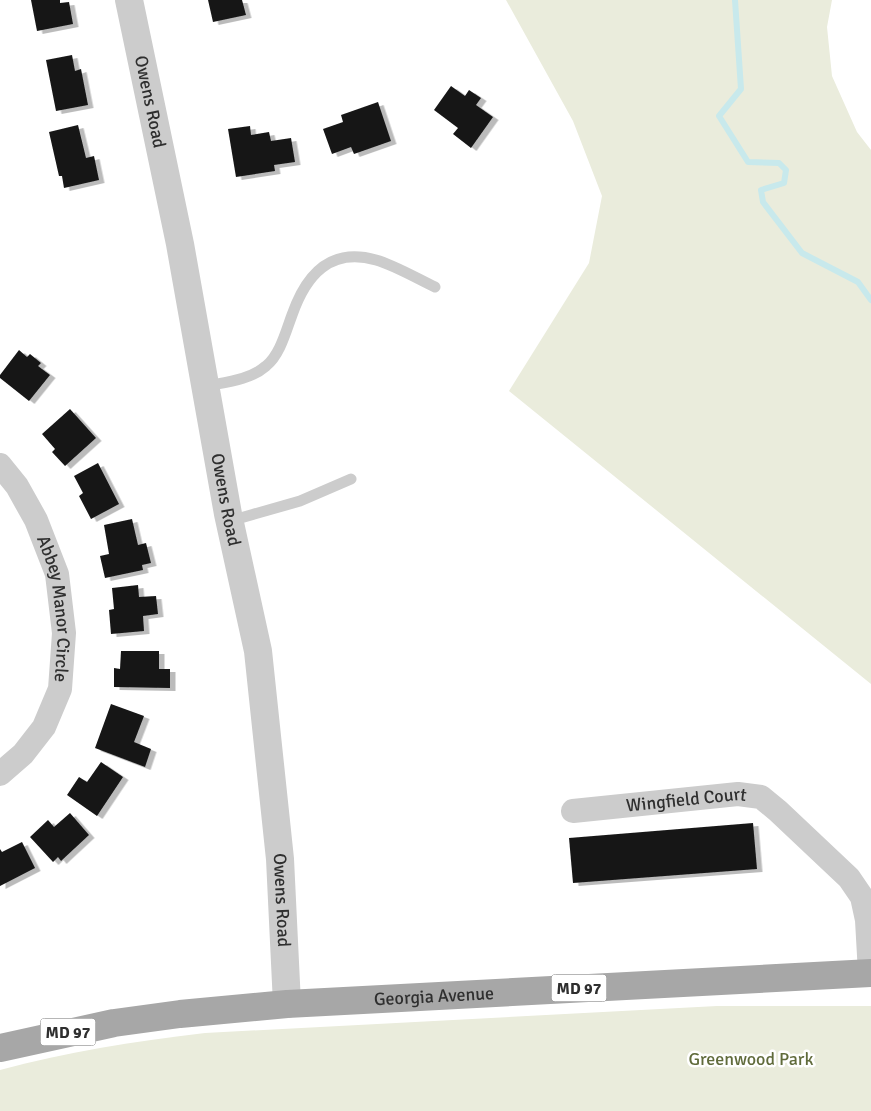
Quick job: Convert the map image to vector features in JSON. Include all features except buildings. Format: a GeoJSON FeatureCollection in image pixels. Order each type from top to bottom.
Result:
{"type":"FeatureCollection","features":[{"type":"Feature","properties":{"kind":"main road","name":"Georgia Avenue"},"geometry":{"type":"LineString","coordinates":[[0,1048],[114,1023],[180,1014],[288,1004],[870,973]]}},
{"type":"Feature","properties":{"kind":"street","name":"Owens Road"},"geometry":{"type":"LineString","coordinates":[[129,0],[180,244],[230,521],[258,651],[280,859],[288,1004]]}},
{"type":"Feature","properties":{"kind":"street","name":"Abbey Manor Circle"},"geometry":{"type":"LineString","coordinates":[[0,465],[17,486],[36,520],[57,574],[64,633],[60,688],[44,727],[23,754],[0,774]]}},
{"type":"Feature","properties":{"kind":"street","name":"Wingfield Court"},"geometry":{"type":"LineString","coordinates":[[573,812],[738,794],[761,798],[778,811],[850,878],[862,897],[867,920],[870,973]]}},
{"type":"Feature","properties":{"kind":"lane"},"geometry":{"type":"LineString","coordinates":[[206,386],[256,374],[268,365],[276,353],[296,304],[312,276],[325,264],[340,259],[360,257],[378,260],[435,287]]}},
{"type":"Feature","properties":{"kind":"lane"},"geometry":{"type":"LineString","coordinates":[[230,521],[300,501],[351,479]]}},
{"type":"Feature","properties":{"kind":"green space"},"geometry":{"type":"Polygon","coordinates":[[[506,0],[832,0],[827,27],[832,76],[857,132],[871,150],[871,684],[509,391],[589,263],[602,196],[573,121],[506,0]]]}},
{"type":"Feature","properties":{"kind":"green space","name":"Greenwood Park"},"geometry":{"type":"Polygon","coordinates":[[[717,1006],[871,1006],[871,1111],[0,1111],[0,1070],[76,1052],[153,1040],[205,1033],[717,1006]]]}},
{"type":"Feature","properties":{"kind":"waterway"},"geometry":{"type":"LineString","coordinates":[[735,0],[741,89],[719,116],[748,162],[779,163],[786,170],[784,183],[761,190],[763,202],[802,253],[858,282],[871,300]]}}]}
